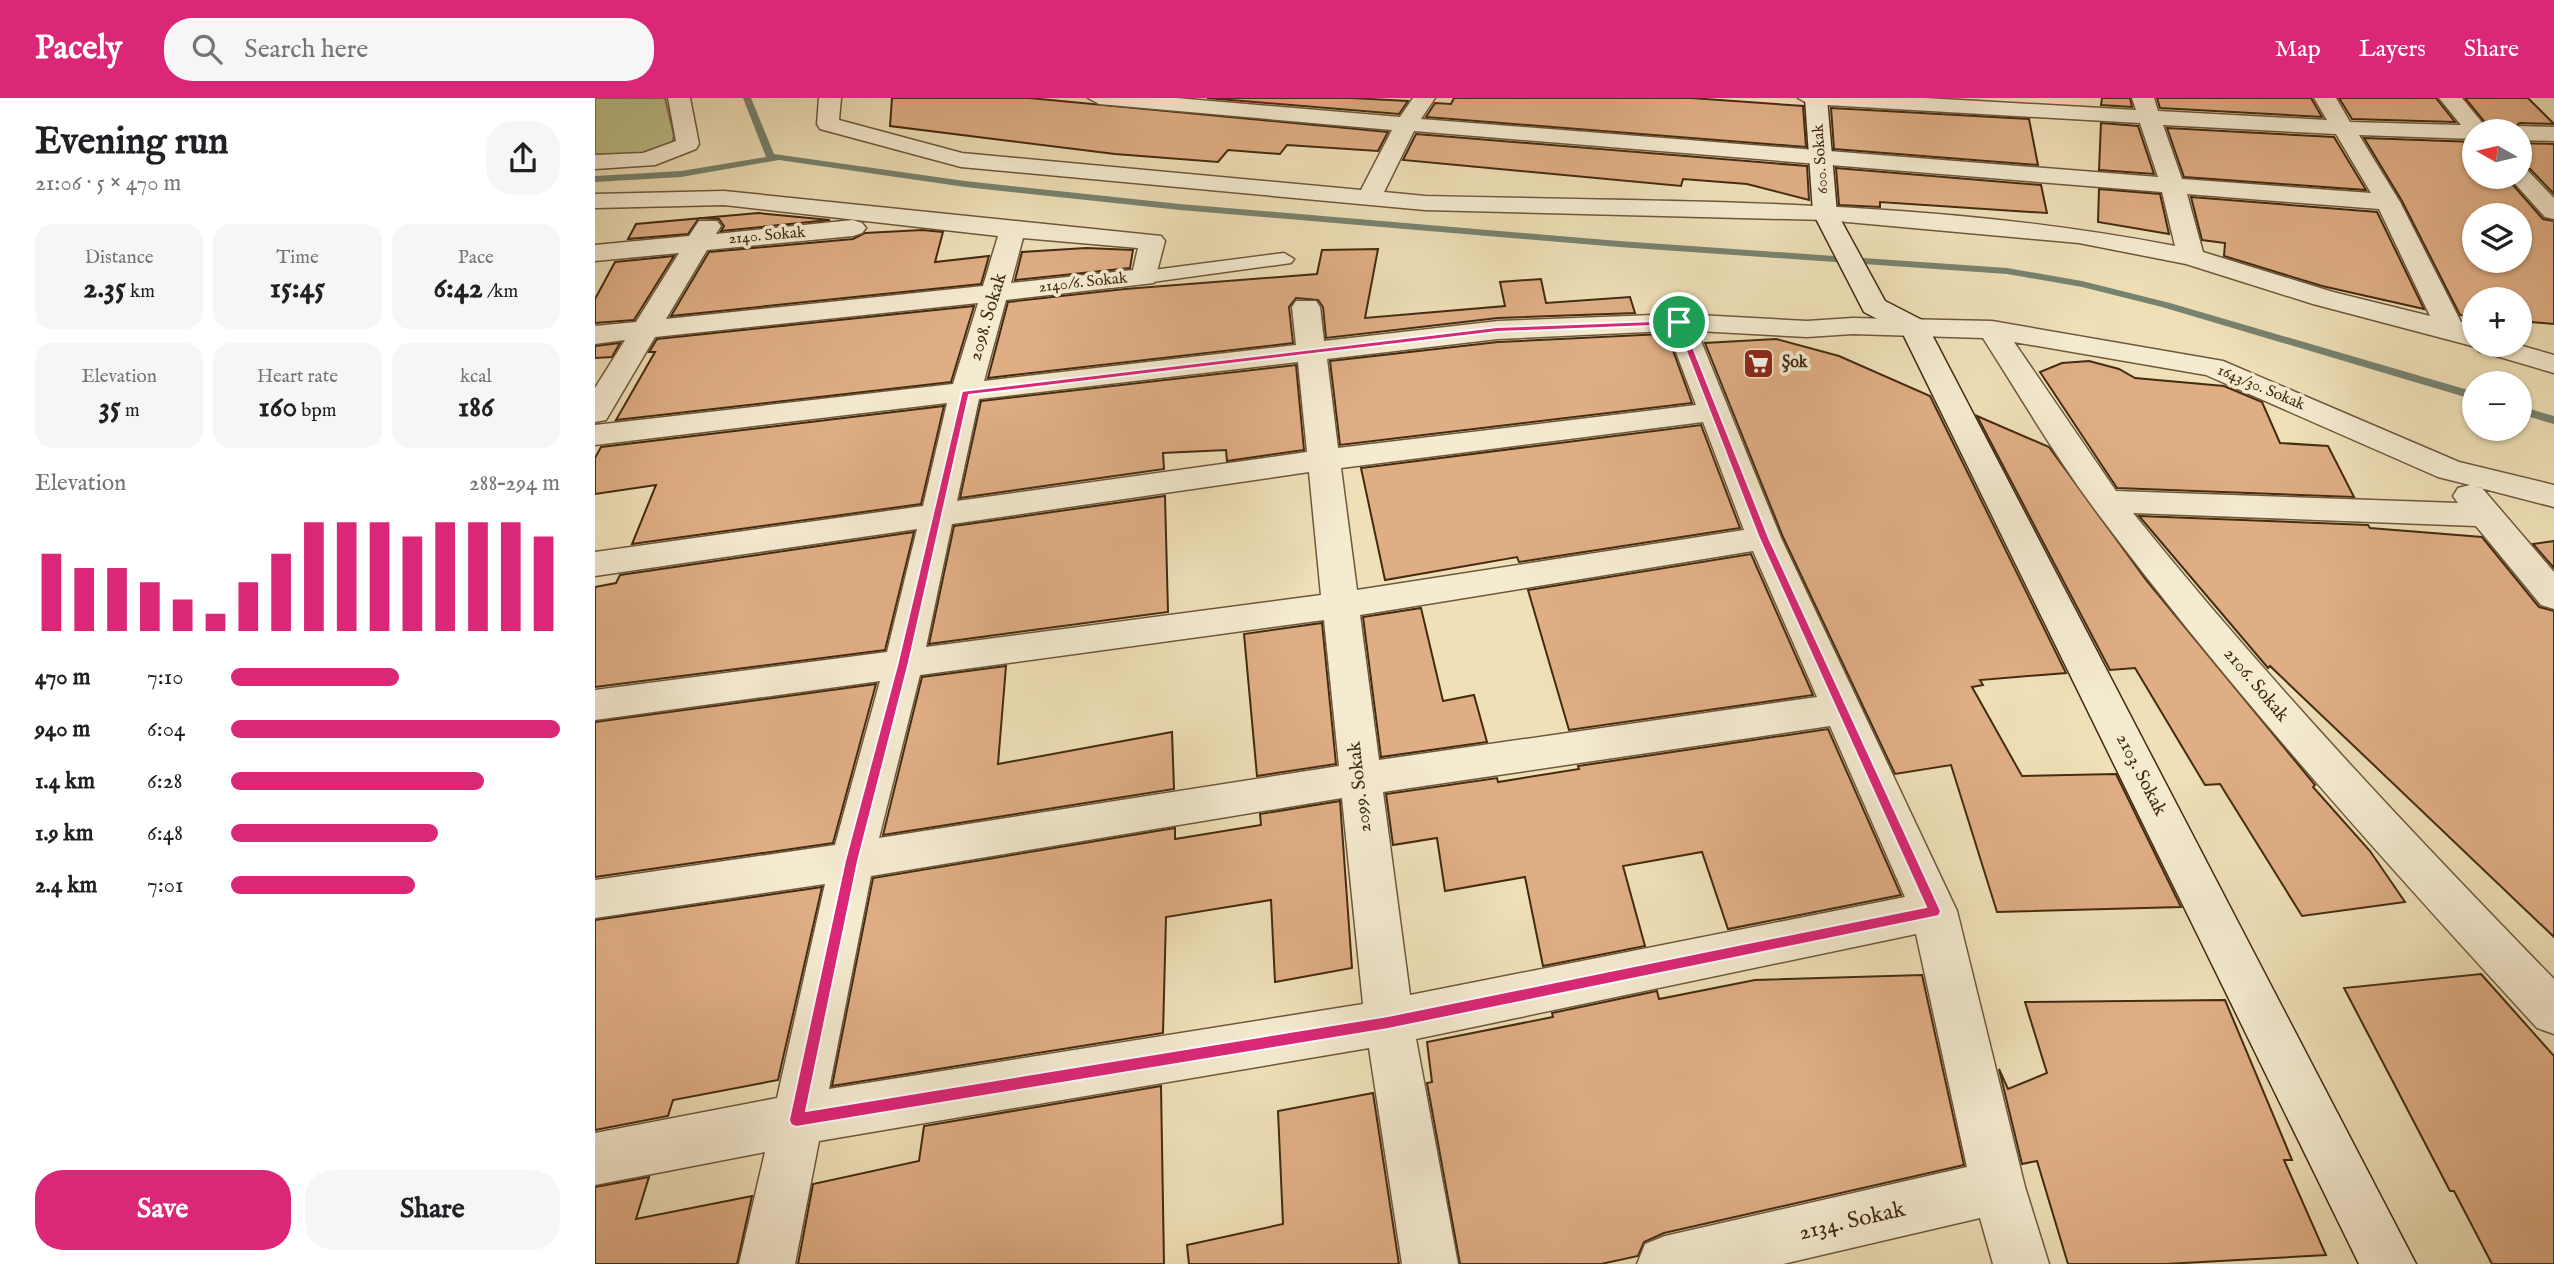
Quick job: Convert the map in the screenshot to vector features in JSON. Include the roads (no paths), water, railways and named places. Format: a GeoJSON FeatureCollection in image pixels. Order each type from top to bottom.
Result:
{"type":"FeatureCollection","features":[{"type":"Feature","properties":{"kind":"street"},"geometry":{"type":"LineString","coordinates":[[595,162],[643,161],[673,154],[688,144],[679,98]]}},
{"type":"Feature","properties":{"kind":"street"},"geometry":{"type":"LineString","coordinates":[[830,98],[828,124],[961,160],[1425,202],[1826,216],[2079,235],[2191,257],[2323,298],[2462,332]]}},
{"type":"Feature","properties":{"kind":"street"},"geometry":{"type":"LineString","coordinates":[[1099,98],[1820,159],[2388,202]]}},
{"type":"Feature","properties":{"kind":"street"},"geometry":{"type":"LineString","coordinates":[[1370,196],[1406,125],[1424,98]]}},
{"type":"Feature","properties":{"kind":"street"},"geometry":{"type":"LineString","coordinates":[[1809,98],[2147,107],[2341,128],[2462,132]]}},
{"type":"Feature","properties":{"kind":"street","name":"600. Sokak"},"geometry":{"type":"LineString","coordinates":[[1816,98],[1826,216]]}},
{"type":"Feature","properties":{"kind":"street"},"geometry":{"type":"LineString","coordinates":[[2325,98],[2462,325]]}},
{"type":"Feature","properties":{"kind":"street"},"geometry":{"type":"LineString","coordinates":[[2450,98],[2466,119]]}},
{"type":"Feature","properties":{"kind":"street"},"geometry":{"type":"LineString","coordinates":[[2147,107],[2172,184],[2191,257]]}},
{"type":"Feature","properties":{"kind":"street"},"geometry":{"type":"LineString","coordinates":[[2532,133],[2554,134]]}},
{"type":"Feature","properties":{"kind":"street"},"geometry":{"type":"LineString","coordinates":[[2532,189],[2554,212]]}},
{"type":"Feature","properties":{"kind":"street"},"geometry":{"type":"LineString","coordinates":[[595,413],[725,198]]}},
{"type":"Feature","properties":{"kind":"street","name":"2140/6. Sokak"},"geometry":{"type":"LineString","coordinates":[[595,201],[725,198],[1013,230],[1152,241],[1145,277],[595,335]]}},
{"type":"Feature","properties":{"kind":"street"},"geometry":{"type":"LineString","coordinates":[[1826,216],[1874,306],[1914,327]]}},
{"type":"Feature","properties":{"kind":"street","name":"2140. Sokak"},"geometry":{"type":"LineString","coordinates":[[595,253],[939,221]]}},
{"type":"Feature","properties":{"kind":"street","name":"2098. Sokak"},"geometry":{"type":"LineString","coordinates":[[767,1264],[852,861],[904,662],[965,393],[1013,230]]}},
{"type":"Feature","properties":{"kind":"street","name":"2099. Sokak"},"geometry":{"type":"LineString","coordinates":[[1306,307],[1341,605],[1358,779],[1388,1022],[1430,1264]]}},
{"type":"Feature","properties":{"kind":"street"},"geometry":{"type":"LineString","coordinates":[[1679,322],[1712,412],[1764,538],[1934,911],[1998,1187],[2021,1264]]}},
{"type":"Feature","properties":{"kind":"street","name":"1643/30. Sokak"},"geometry":{"type":"LineString","coordinates":[[595,435],[1497,330],[1679,322],[1807,329],[1853,326],[1914,327],[1992,330],[2213,367],[2449,470],[2554,496]]}},
{"type":"Feature","properties":{"kind":"street","name":"2103. Sokak"},"geometry":{"type":"LineString","coordinates":[[1914,327],[2388,1264]]}},
{"type":"Feature","properties":{"kind":"street","name":"2106. Sokak"},"geometry":{"type":"LineString","coordinates":[[1992,330],[2107,501],[2239,666],[2380,829],[2554,1012]]}},
{"type":"Feature","properties":{"kind":"street"},"geometry":{"type":"LineString","coordinates":[[2532,335],[2554,336]]}},
{"type":"Feature","properties":{"kind":"street"},"geometry":{"type":"LineString","coordinates":[[2528,357],[2554,365]]}},
{"type":"Feature","properties":{"kind":"street"},"geometry":{"type":"LineString","coordinates":[[595,564],[1322,460],[1712,412]]}},
{"type":"Feature","properties":{"kind":"street"},"geometry":{"type":"LineString","coordinates":[[2449,470],[2554,596]]}},
{"type":"Feature","properties":{"kind":"street"},"geometry":{"type":"LineString","coordinates":[[2107,501],[2486,515]]}},
{"type":"Feature","properties":{"kind":"street"},"geometry":{"type":"LineString","coordinates":[[595,705],[1341,605],[1764,538]]}},
{"type":"Feature","properties":{"kind":"street"},"geometry":{"type":"LineString","coordinates":[[595,899],[852,861],[1358,779],[1841,709]]}},
{"type":"Feature","properties":{"kind":"street"},"geometry":{"type":"LineString","coordinates":[[595,1159],[796,1120],[1388,1022],[1934,911]]}},
{"type":"Feature","properties":{"kind":"street","name":"2134. Sokak"},"geometry":{"type":"LineString","coordinates":[[1665,1264],[1998,1187]]}},
{"type":"Feature","properties":{"kind":"lane"},"geometry":{"type":"LineString","coordinates":[[1145,277],[1284,260]]}},
{"type":"Feature","properties":{"kind":"waterway"},"geometry":{"type":"LineString","coordinates":[[747,98],[770,156],[779,157]]}},
{"type":"Feature","properties":{"kind":"waterway"},"geometry":{"type":"LineString","coordinates":[[595,179],[681,174],[779,157]]}},
{"type":"Feature","properties":{"kind":"waterway"},"geometry":{"type":"LineString","coordinates":[[779,157],[965,184],[1180,207],[1619,244],[2007,271],[2082,284],[2166,305],[2462,392]]}},
{"type":"Feature","properties":{"kind":"waterway"},"geometry":{"type":"LineString","coordinates":[[2532,414],[2554,420]]}},
{"type":"Feature","properties":{"kind":"place","name":"Şok"},"geometry":{"type":"Point","coordinates":[1759,363]}}]}
